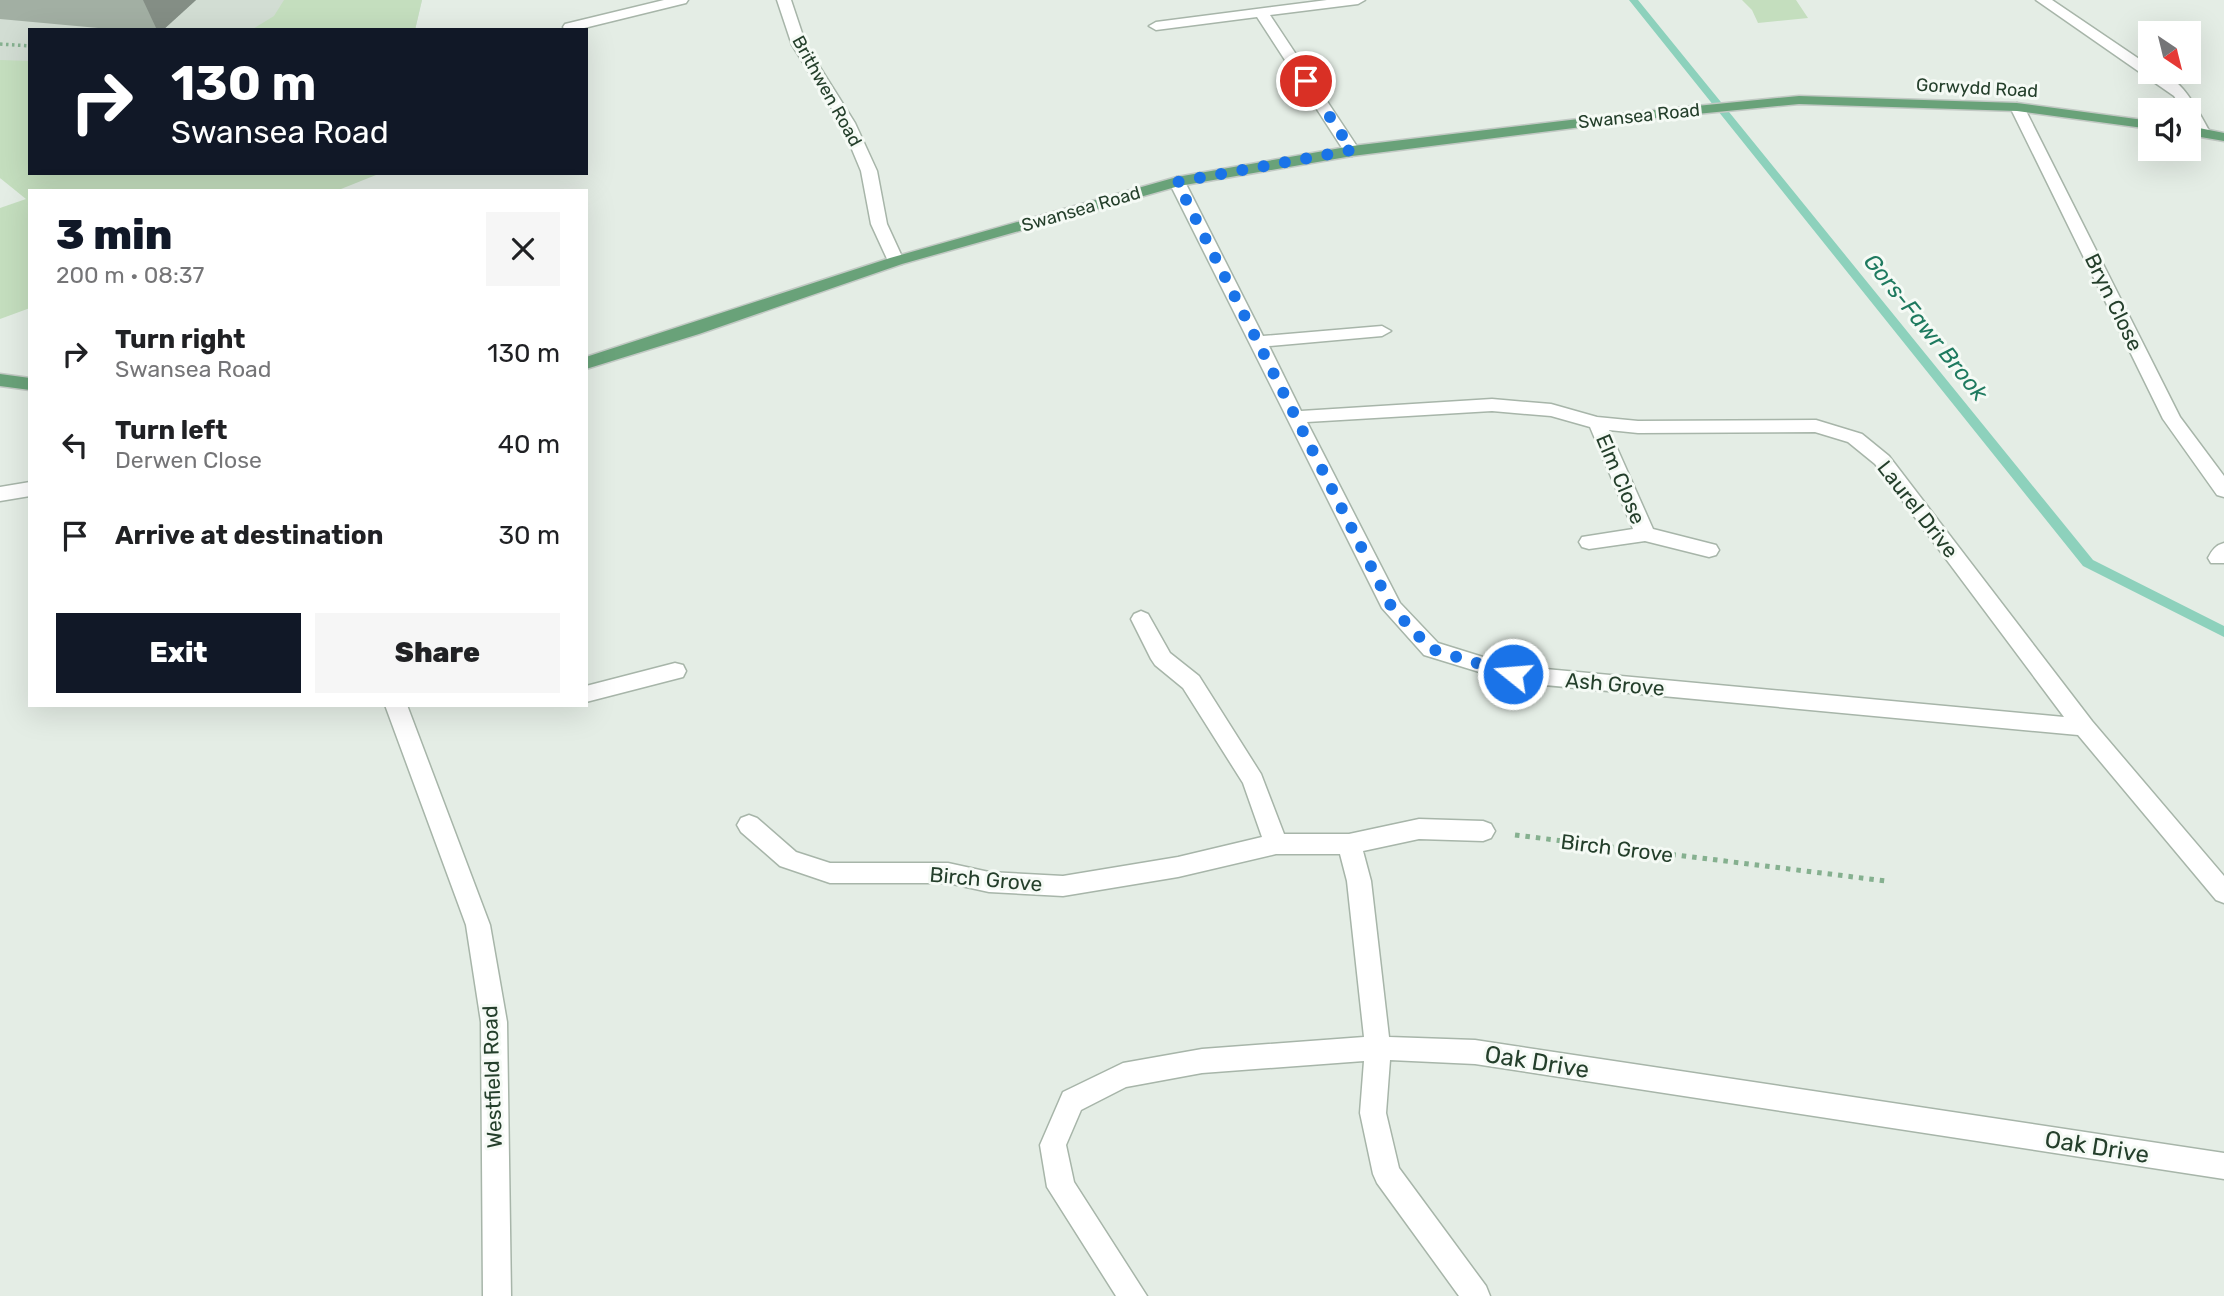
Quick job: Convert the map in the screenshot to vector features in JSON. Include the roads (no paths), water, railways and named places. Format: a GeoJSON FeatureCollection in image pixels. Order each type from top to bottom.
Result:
{"type":"FeatureCollection","features":[{"type":"Feature","properties":{"kind":"main road","name":"Swansea Road"},"geometry":{"type":"LineString","coordinates":[[588,362],[896,261],[1177,182],[1352,150],[1646,114],[1799,100]]}},
{"type":"Feature","properties":{"kind":"main road","name":"Gorwydd Road"},"geometry":{"type":"LineString","coordinates":[[1799,100],[2017,107],[2138,123]]}},
{"type":"Feature","properties":{"kind":"main road"},"geometry":{"type":"LineString","coordinates":[[2201,132],[2224,137]]}},
{"type":"Feature","properties":{"kind":"main road"},"geometry":{"type":"LineString","coordinates":[[0,380],[28,384]]}},
{"type":"Feature","properties":{"kind":"street"},"geometry":{"type":"LineString","coordinates":[[570,27],[681,0]]}},
{"type":"Feature","properties":{"kind":"street","name":"Brithwen Road"},"geometry":{"type":"LineString","coordinates":[[784,0],[799,46],[848,122],[869,171],[879,224],[896,261]]}},
{"type":"Feature","properties":{"kind":"street"},"geometry":{"type":"LineString","coordinates":[[1156,26],[1358,0]]}},
{"type":"Feature","properties":{"kind":"street"},"geometry":{"type":"LineString","coordinates":[[2043,0],[2180,93],[2182,98]]}},
{"type":"Feature","properties":{"kind":"street"},"geometry":{"type":"LineString","coordinates":[[1261,12],[1352,150]]}},
{"type":"Feature","properties":{"kind":"street","name":"Bryn Close"},"geometry":{"type":"LineString","coordinates":[[2017,107],[2172,419],[2224,489]]}},
{"type":"Feature","properties":{"kind":"street","name":"Ash Grove"},"geometry":{"type":"LineString","coordinates":[[1177,182],[1392,608],[1431,649],[1513,674],[2084,727]]}},
{"type":"Feature","properties":{"kind":"street"},"geometry":{"type":"LineString","coordinates":[[1256,342],[1382,331]]}},
{"type":"Feature","properties":{"kind":"street","name":"Laurel Drive"},"geometry":{"type":"LineString","coordinates":[[1295,417],[1492,405],[1551,410],[1597,423],[1638,427],[1816,426],[1855,438],[1882,460],[2084,727],[2224,893]]}},
{"type":"Feature","properties":{"kind":"street","name":"Elm Close"},"geometry":{"type":"LineString","coordinates":[[1597,423],[1645,534]]}},
{"type":"Feature","properties":{"kind":"street","name":"Elm Close"},"geometry":{"type":"LineString","coordinates":[[1589,542],[1645,534],[1709,550]]}},
{"type":"Feature","properties":{"kind":"street"},"geometry":{"type":"LineString","coordinates":[[1141,619],[1162,659],[1191,682],[1253,780],[1276,844]]}},
{"type":"Feature","properties":{"kind":"street"},"geometry":{"type":"LineString","coordinates":[[588,693],[675,671]]}},
{"type":"Feature","properties":{"kind":"street","name":"Westfield Road"},"geometry":{"type":"LineString","coordinates":[[397,707],[478,925],[494,1022],[498,1296]]}},
{"type":"Feature","properties":{"kind":"street","name":"Birch Grove"},"geometry":{"type":"LineString","coordinates":[[749,825],[788,859],[830,873],[948,873],[989,882],[1063,886],[1178,867],[1276,844],[1349,844],[1419,829],[1483,831]]}},
{"type":"Feature","properties":{"kind":"street"},"geometry":{"type":"LineString","coordinates":[[1349,844],[1359,881],[1378,1048],[1373,1113],[1387,1174],[1476,1296]]}},
{"type":"Feature","properties":{"kind":"street","name":"Oak Drive"},"geometry":{"type":"LineString","coordinates":[[1133,1296],[1061,1187],[1053,1145],[1072,1101],[1124,1075],[1202,1061],[1378,1048],[1475,1052],[2224,1166]]}},
{"type":"Feature","properties":{"kind":"waterway","name":"Gors-Fawr Brook"},"geometry":{"type":"LineString","coordinates":[[1633,0],[2088,563],[2224,632]]}}]}
